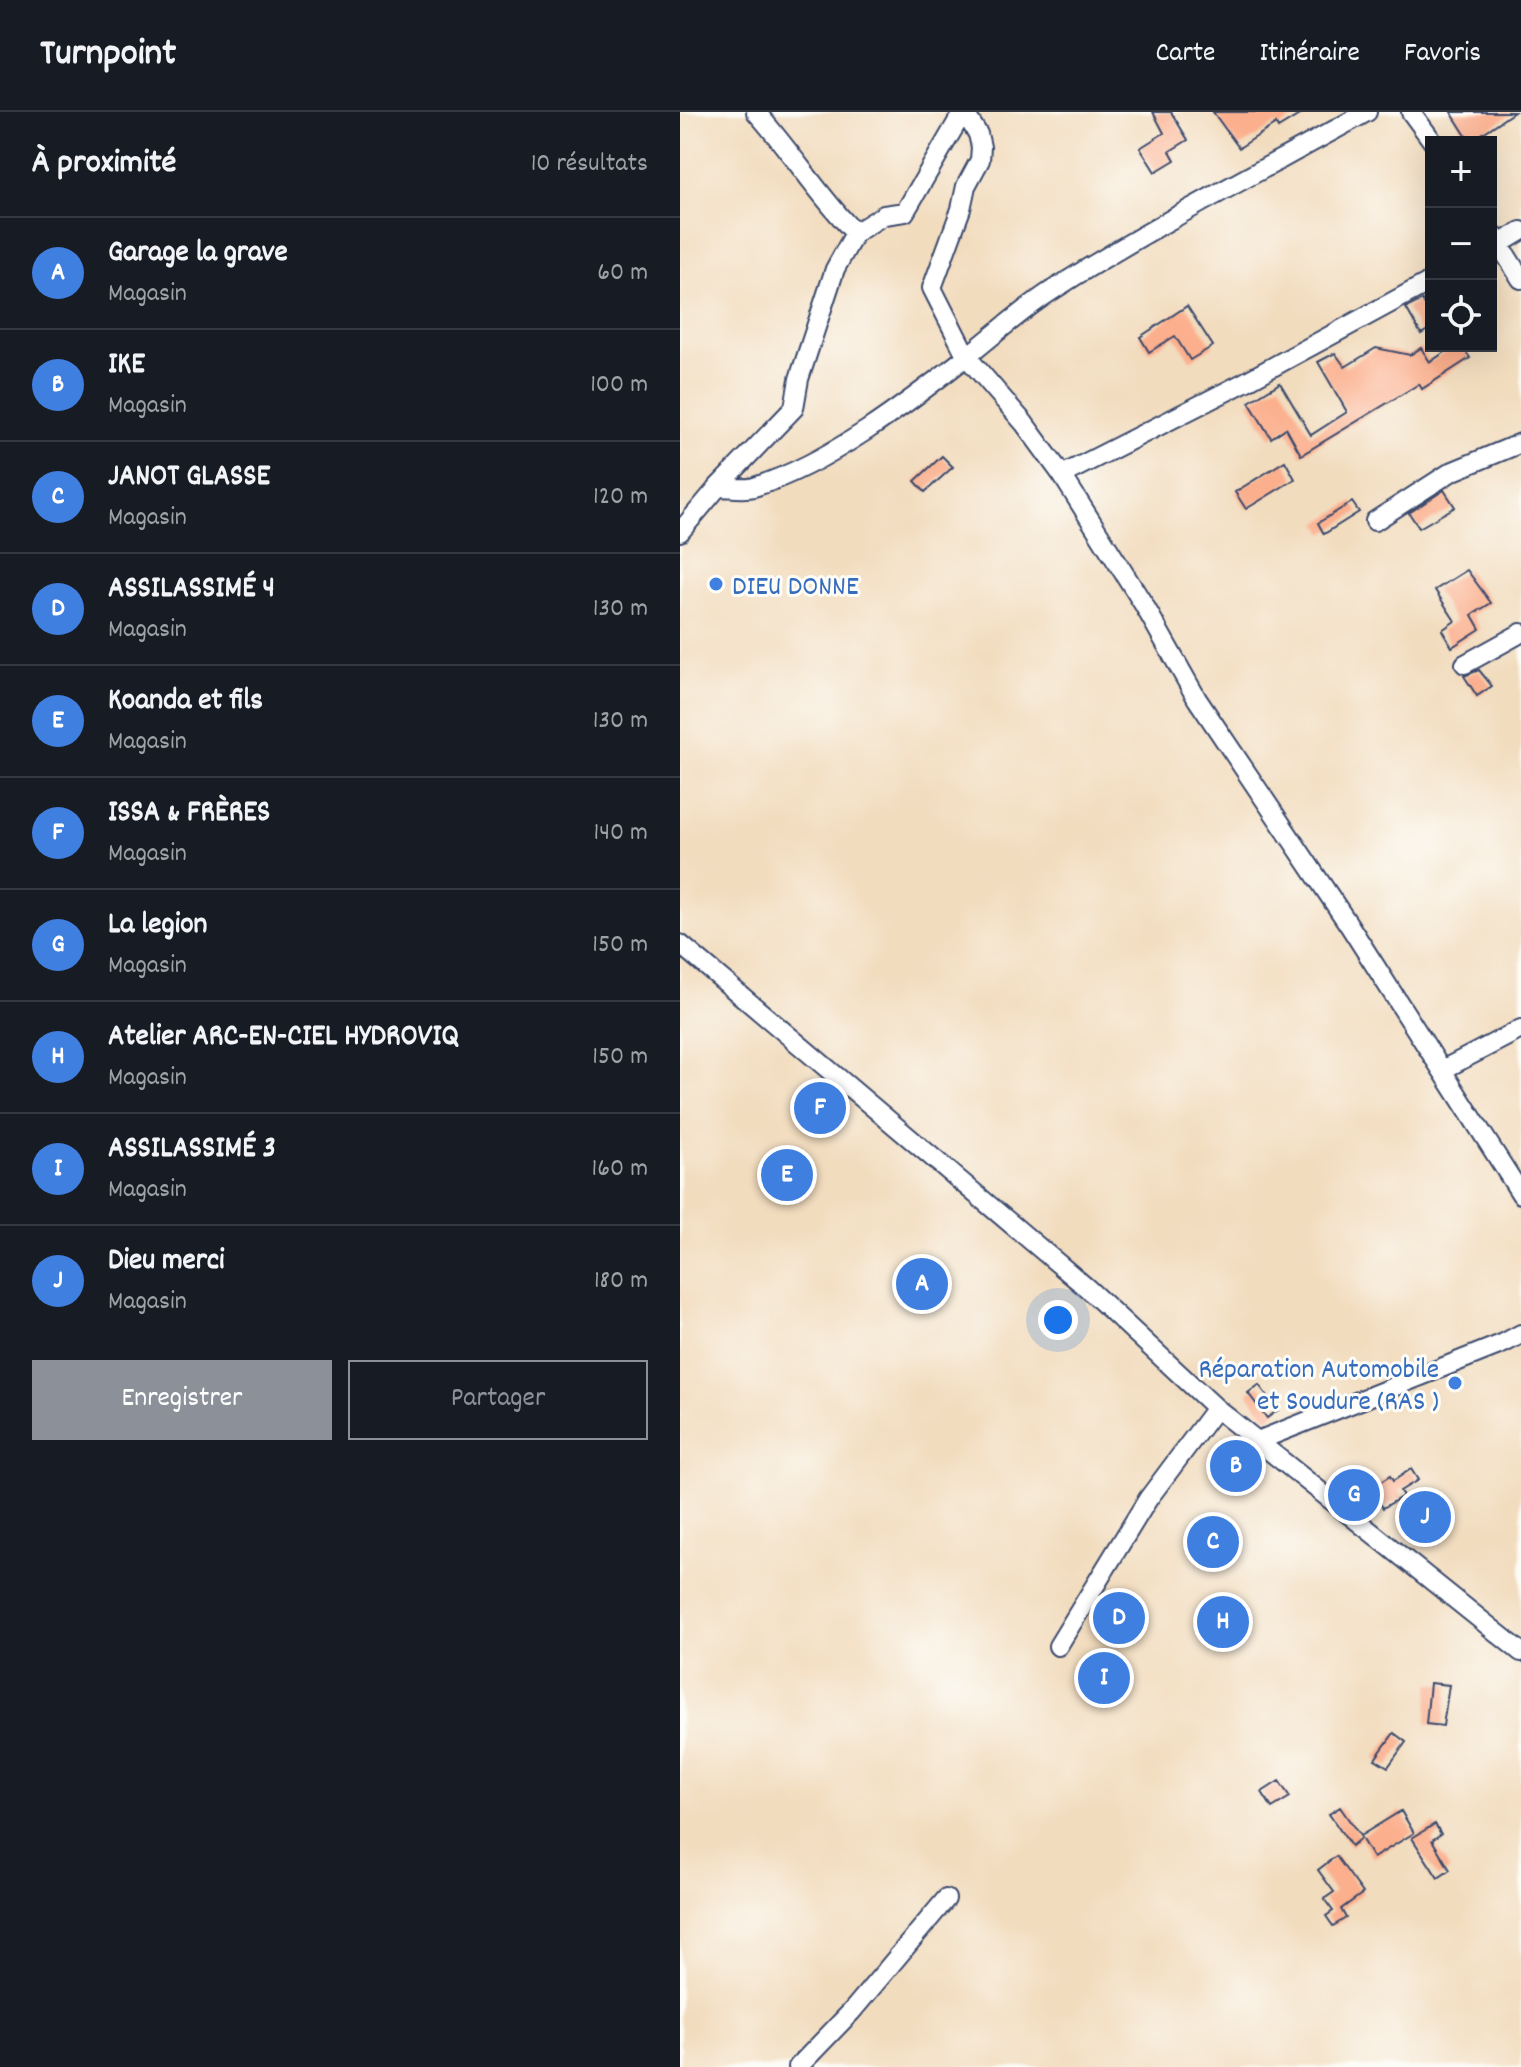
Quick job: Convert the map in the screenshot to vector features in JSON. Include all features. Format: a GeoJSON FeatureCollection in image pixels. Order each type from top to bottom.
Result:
{"type":"FeatureCollection","features":[{"type":"Feature","properties":{"kind":"street"},"geometry":{"type":"LineString","coordinates":[[756,112],[800,164],[833,210],[855,233]]}},
{"type":"Feature","properties":{"kind":"street"},"geometry":{"type":"LineString","coordinates":[[680,532],[718,487],[794,408],[799,379],[835,269],[855,233],[884,215],[905,212],[963,112],[978,134],[980,160],[966,186],[961,209],[932,288],[967,357],[1024,423],[1062,475],[1144,605],[1197,699],[1314,873],[1521,1194]]}},
{"type":"Feature","properties":{"kind":"street"},"geometry":{"type":"LineString","coordinates":[[718,487],[751,488],[817,460],[893,412],[967,357],[1014,316],[1155,227],[1367,112]]}},
{"type":"Feature","properties":{"kind":"street"},"geometry":{"type":"LineString","coordinates":[[1411,112],[1429,136]]}},
{"type":"Feature","properties":{"kind":"street"},"geometry":{"type":"LineString","coordinates":[[1497,240],[1521,231]]}},
{"type":"Feature","properties":{"kind":"street"},"geometry":{"type":"LineString","coordinates":[[1497,245],[1521,279]]}},
{"type":"Feature","properties":{"kind":"street"},"geometry":{"type":"LineString","coordinates":[[1062,475],[1245,382],[1425,284]]}},
{"type":"Feature","properties":{"kind":"street"},"geometry":{"type":"LineString","coordinates":[[1375,521],[1451,472],[1521,443]]}},
{"type":"Feature","properties":{"kind":"street"},"geometry":{"type":"LineString","coordinates":[[1465,664],[1521,633]]}},
{"type":"Feature","properties":{"kind":"street"},"geometry":{"type":"LineString","coordinates":[[680,944],[1087,1288],[1216,1408],[1260,1440],[1521,1652]]}},
{"type":"Feature","properties":{"kind":"street"},"geometry":{"type":"LineString","coordinates":[[1442,1070],[1521,1029]]}},
{"type":"Feature","properties":{"kind":"street"},"geometry":{"type":"LineString","coordinates":[[1260,1440],[1521,1334]]}},
{"type":"Feature","properties":{"kind":"street"},"geometry":{"type":"LineString","coordinates":[[1058,1646],[1148,1499],[1216,1408]]}},
{"type":"Feature","properties":{"kind":"street"},"geometry":{"type":"LineString","coordinates":[[798,2067],[852,2011],[946,1899]]}},
{"type":"Feature","properties":{"kind":"building"},"geometry":{"type":"Polygon","coordinates":[[[1153,112],[1171,112],[1188,140],[1170,151],[1175,160],[1155,172],[1140,148],[1164,133],[1153,112]]]}},
{"type":"Feature","properties":{"kind":"building"},"geometry":{"type":"Polygon","coordinates":[[[1213,112],[1304,112],[1278,128],[1276,124],[1239,148],[1213,112]]]}},
{"type":"Feature","properties":{"kind":"building"},"geometry":{"type":"Polygon","coordinates":[[[1451,112],[1514,112],[1479,136],[1466,136],[1451,112]]]}},
{"type":"Feature","properties":{"kind":"building"},"geometry":{"type":"Polygon","coordinates":[[[1422,300],[1425,303],[1425,332],[1421,334],[1406,308],[1422,300]]]}},
{"type":"Feature","properties":{"kind":"building"},"geometry":{"type":"Polygon","coordinates":[[[1187,306],[1213,346],[1190,360],[1175,336],[1149,352],[1140,337],[1187,306]]]}},
{"type":"Feature","properties":{"kind":"building"},"geometry":{"type":"Polygon","coordinates":[[[1376,348],[1410,355],[1421,348],[1430,362],[1445,352],[1466,352],[1470,358],[1422,389],[1419,384],[1301,455],[1286,428],[1271,438],[1249,402],[1280,383],[1311,435],[1347,412],[1318,362],[1335,353],[1345,367],[1376,348]]]}},
{"type":"Feature","properties":{"kind":"building"},"geometry":{"type":"Polygon","coordinates":[[[942,456],[953,467],[925,492],[915,481],[942,456]]]}},
{"type":"Feature","properties":{"kind":"building"},"geometry":{"type":"Polygon","coordinates":[[[1285,461],[1295,479],[1246,509],[1235,492],[1285,461]]]}},
{"type":"Feature","properties":{"kind":"building"},"geometry":{"type":"Polygon","coordinates":[[[1444,490],[1455,507],[1419,528],[1409,513],[1444,490]]]}},
{"type":"Feature","properties":{"kind":"building"},"geometry":{"type":"Polygon","coordinates":[[[1352,502],[1359,512],[1324,534],[1318,523],[1352,502]]]}},
{"type":"Feature","properties":{"kind":"building"},"geometry":{"type":"Polygon","coordinates":[[[1467,570],[1491,603],[1472,615],[1480,629],[1452,647],[1442,630],[1455,621],[1435,590],[1467,570]]]}},
{"type":"Feature","properties":{"kind":"building"},"geometry":{"type":"Polygon","coordinates":[[[1479,670],[1492,686],[1477,696],[1464,676],[1479,670]]]}},
{"type":"Feature","properties":{"kind":"building"},"geometry":{"type":"Polygon","coordinates":[[[1259,1385],[1278,1410],[1267,1418],[1248,1393],[1259,1385]]]}},
{"type":"Feature","properties":{"kind":"building"},"geometry":{"type":"Polygon","coordinates":[[[1411,1469],[1418,1480],[1400,1491],[1403,1496],[1383,1508],[1370,1489],[1390,1476],[1393,1481],[1411,1469]]]}},
{"type":"Feature","properties":{"kind":"building"},"geometry":{"type":"Polygon","coordinates":[[[1430,1683],[1449,1685],[1443,1726],[1426,1724],[1430,1683]]]}},
{"type":"Feature","properties":{"kind":"building"},"geometry":{"type":"Polygon","coordinates":[[[1394,1733],[1406,1742],[1388,1767],[1375,1759],[1394,1733]]]}},
{"type":"Feature","properties":{"kind":"building"},"geometry":{"type":"Polygon","coordinates":[[[1279,1781],[1290,1797],[1272,1808],[1262,1792],[1279,1781]]]}},
{"type":"Feature","properties":{"kind":"building"},"geometry":{"type":"Polygon","coordinates":[[[1340,1807],[1360,1836],[1401,1811],[1414,1833],[1373,1858],[1361,1838],[1351,1846],[1329,1814],[1340,1807]]]}},
{"type":"Feature","properties":{"kind":"building"},"geometry":{"type":"Polygon","coordinates":[[[1435,1824],[1441,1834],[1432,1840],[1450,1870],[1438,1878],[1412,1838],[1435,1824]]]}},
{"type":"Feature","properties":{"kind":"building"},"geometry":{"type":"Polygon","coordinates":[[[1336,1856],[1363,1893],[1341,1909],[1346,1918],[1333,1926],[1326,1916],[1333,1911],[1324,1899],[1334,1892],[1318,1870],[1336,1856]]]}},
{"type":"Feature","properties":{"kind":"place","name":"DIEU DONNE"},"geometry":{"type":"Point","coordinates":[716,584]}},
{"type":"Feature","properties":{"kind":"place","name":"ISSA & FRÈRES"},"geometry":{"type":"Point","coordinates":[820,1108]}},
{"type":"Feature","properties":{"kind":"place","name":"Koanda et fils"},"geometry":{"type":"Point","coordinates":[787,1175]}},
{"type":"Feature","properties":{"kind":"place","name":"Garage la grave"},"geometry":{"type":"Point","coordinates":[922,1284]}},
{"type":"Feature","properties":{"kind":"place","name":"Réparation Automobile et Soudure (RAS )"},"geometry":{"type":"Point","coordinates":[1455,1383]}},
{"type":"Feature","properties":{"kind":"place","name":"IKE"},"geometry":{"type":"Point","coordinates":[1236,1466]}},
{"type":"Feature","properties":{"kind":"place","name":"La legion"},"geometry":{"type":"Point","coordinates":[1354,1495]}},
{"type":"Feature","properties":{"kind":"place","name":"Dieu merci"},"geometry":{"type":"Point","coordinates":[1425,1517]}},
{"type":"Feature","properties":{"kind":"place","name":"JANOT GLASSE"},"geometry":{"type":"Point","coordinates":[1213,1542]}},
{"type":"Feature","properties":{"kind":"place","name":"ASSILASSIMÉ 4"},"geometry":{"type":"Point","coordinates":[1119,1618]}},
{"type":"Feature","properties":{"kind":"place","name":"Atelier ARC-EN-CIEL HYDROVIQ"},"geometry":{"type":"Point","coordinates":[1223,1622]}},
{"type":"Feature","properties":{"kind":"place","name":"ASSILASSIMÉ 3"},"geometry":{"type":"Point","coordinates":[1104,1678]}}]}
